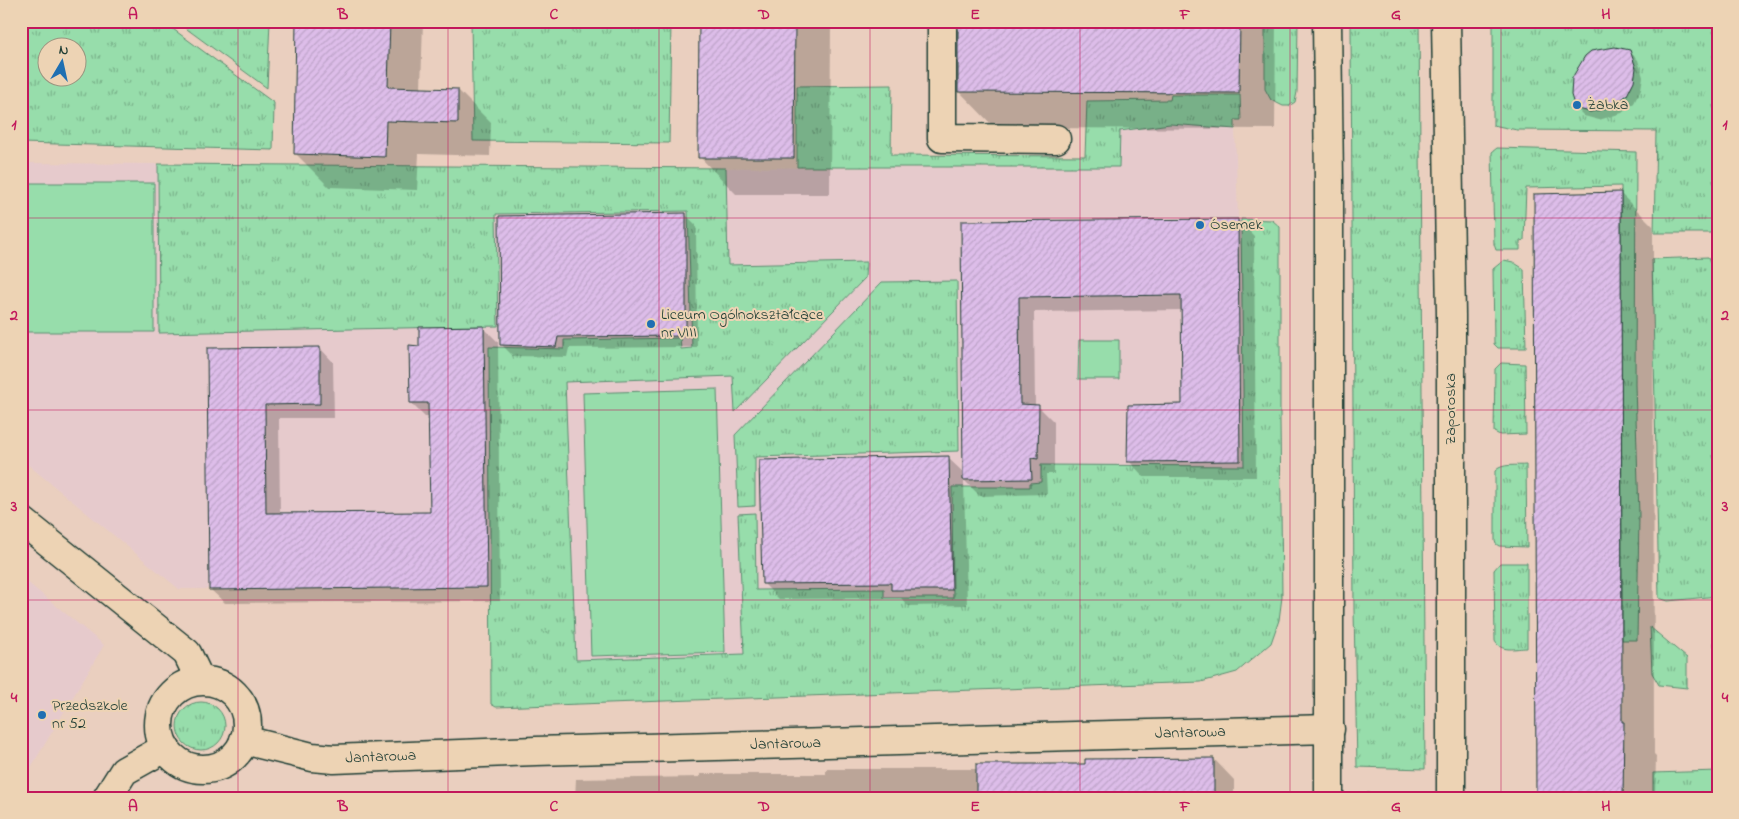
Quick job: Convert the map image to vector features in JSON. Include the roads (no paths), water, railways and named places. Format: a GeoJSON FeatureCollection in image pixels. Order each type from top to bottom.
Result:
{"type":"FeatureCollection","features":[{"type":"Feature","properties":{"kind":"street"},"geometry":{"type":"LineString","coordinates":[[942,21],[942,138],[1056,139]]}},
{"type":"Feature","properties":{"kind":"street"},"geometry":{"type":"LineString","coordinates":[[1327,21],[1329,798]]}},
{"type":"Feature","properties":{"kind":"street","name":"Zaporoska"},"geometry":{"type":"LineString","coordinates":[[1446,21],[1451,316],[1451,798]]}},
{"type":"Feature","properties":{"kind":"street"},"geometry":{"type":"LineString","coordinates":[[21,520],[186,653],[200,680]]}},
{"type":"Feature","properties":{"kind":"street"},"geometry":{"type":"LineString","coordinates":[[200,680],[216,682],[231,690],[242,703],[247,719],[247,733],[244,740],[234,756],[223,764],[210,769],[196,769],[181,763],[169,754],[165,748],[161,740],[158,724],[161,708],[170,694],[184,684],[200,680]]}},
{"type":"Feature","properties":{"kind":"street","name":"Jantarowa"},"geometry":{"type":"LineString","coordinates":[[244,740],[312,757],[334,759],[536,751],[1330,729]]}},
{"type":"Feature","properties":{"kind":"street"},"geometry":{"type":"LineString","coordinates":[[107,798],[124,771],[165,748]]}},
{"type":"Feature","properties":{"kind":"place","name":"Żabka"},"geometry":{"type":"Point","coordinates":[1577,105]}},
{"type":"Feature","properties":{"kind":"place","name":"Ósemek"},"geometry":{"type":"Point","coordinates":[1200,225]}},
{"type":"Feature","properties":{"kind":"place","name":"Liceum Ogólnokształcące nr VIII"},"geometry":{"type":"Point","coordinates":[651,324]}},
{"type":"Feature","properties":{"kind":"place","name":"Przedszkole nr 52"},"geometry":{"type":"Point","coordinates":[42,715]}}]}
